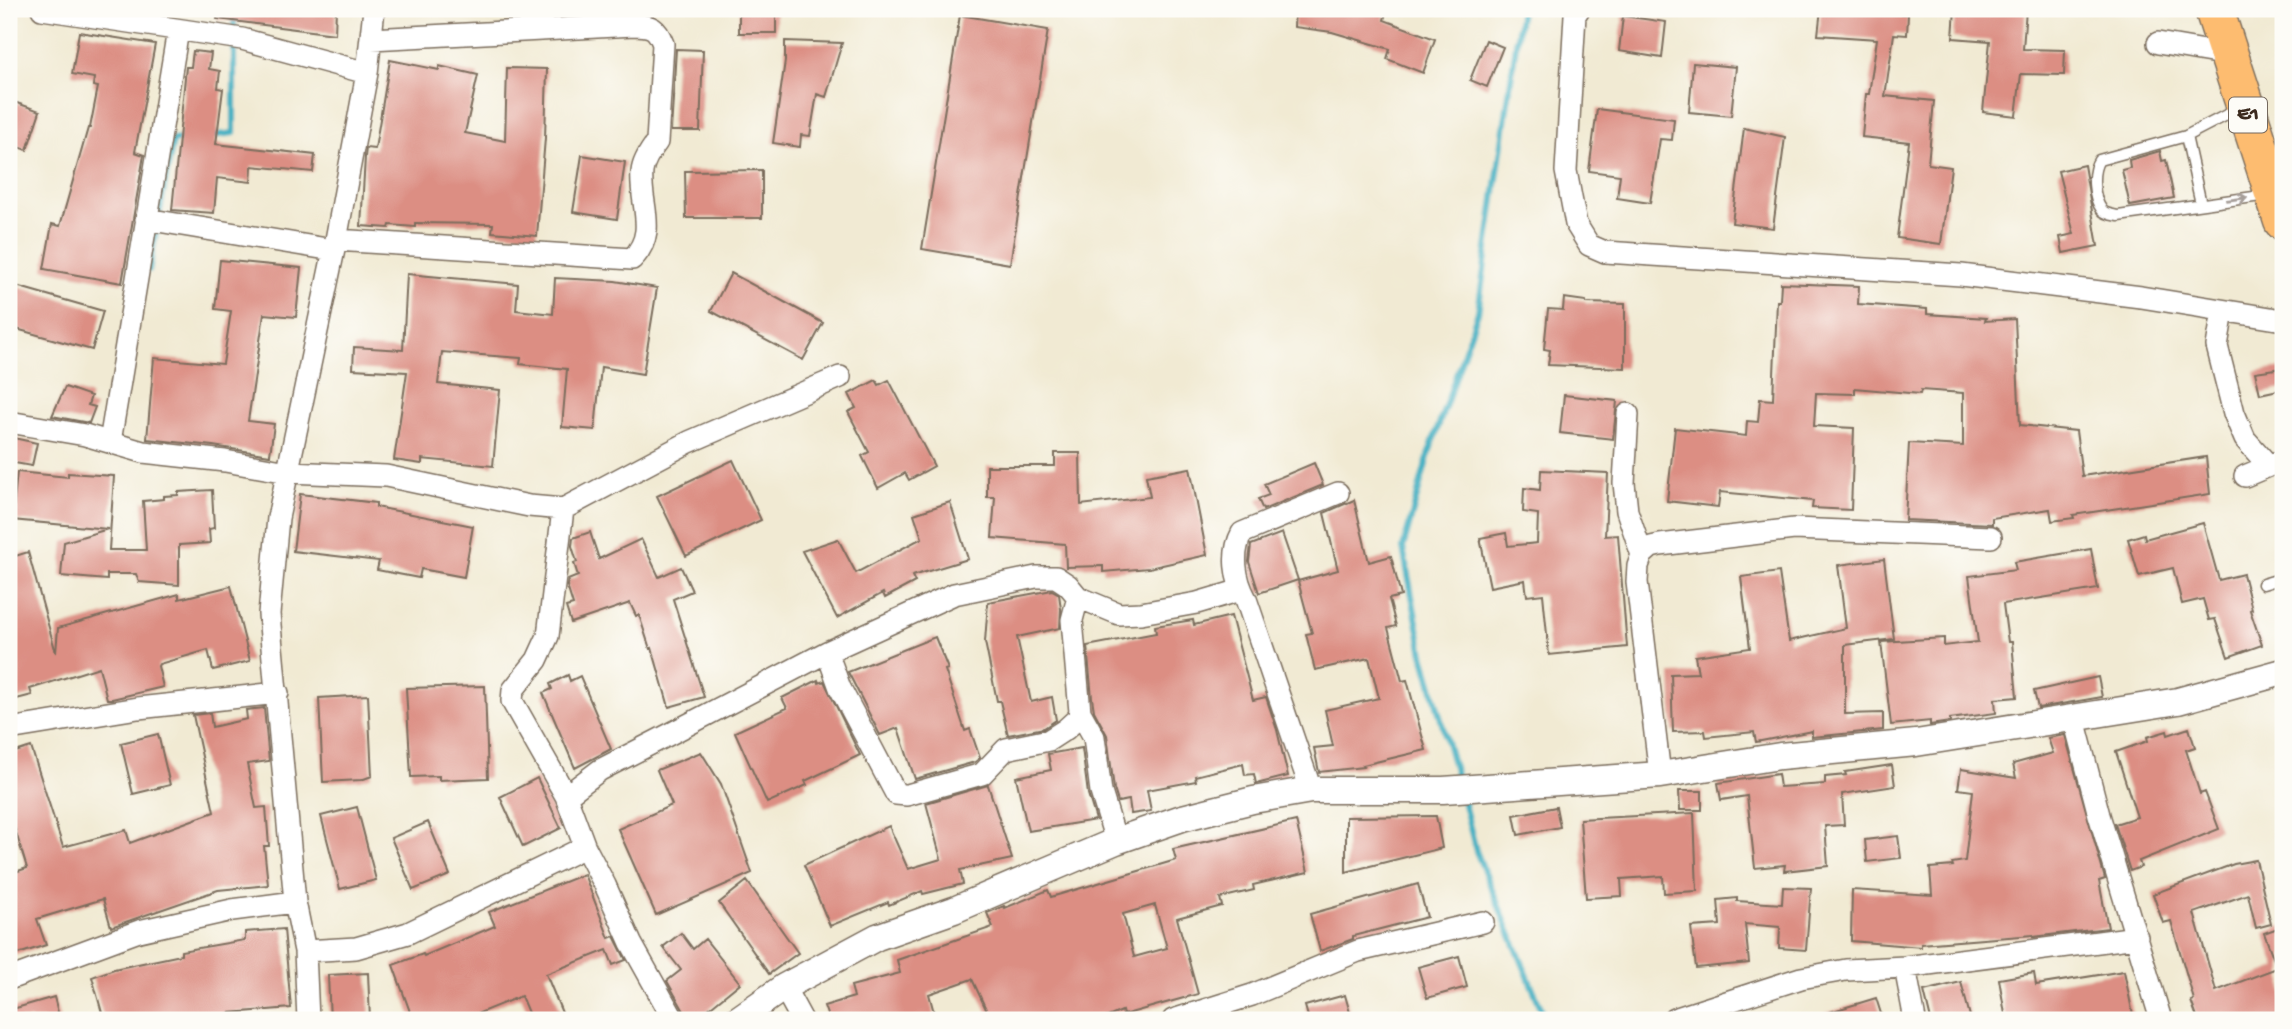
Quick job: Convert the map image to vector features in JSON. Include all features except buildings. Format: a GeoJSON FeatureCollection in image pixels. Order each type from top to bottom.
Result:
{"type":"FeatureCollection","features":[{"type":"Feature","properties":{"kind":"highway","name":"E1"},"geometry":{"type":"LineString","coordinates":[[2214,9],[2279,207]]}},
{"type":"Feature","properties":{"kind":"street"},"geometry":{"type":"LineString","coordinates":[[41,9],[243,39],[366,73]]}},
{"type":"Feature","properties":{"kind":"street"},"geometry":{"type":"LineString","coordinates":[[308,1020],[305,951],[295,902],[269,614],[278,518],[335,245],[366,73],[374,9]]}},
{"type":"Feature","properties":{"kind":"street"},"geometry":{"type":"LineString","coordinates":[[1572,11],[1566,171],[1576,224],[1589,245],[1605,252],[1961,275],[2165,300],[2283,320]]}},
{"type":"Feature","properties":{"kind":"street"},"geometry":{"type":"LineString","coordinates":[[146,219],[335,245],[632,258],[639,251],[647,234],[642,171],[657,142],[663,44],[658,30],[649,25],[634,25],[371,39]]}},
{"type":"Feature","properties":{"kind":"street"},"geometry":{"type":"LineString","coordinates":[[110,442],[178,30]]}},
{"type":"Feature","properties":{"kind":"street"},"geometry":{"type":"LineString","coordinates":[[2158,43],[2228,55]]}},
{"type":"Feature","properties":{"kind":"street"},"geometry":{"type":"LineString","coordinates":[[2223,311],[2217,346],[2234,413],[2245,439],[2276,463],[2245,477]]}},
{"type":"Feature","properties":{"kind":"street"},"geometry":{"type":"LineString","coordinates":[[9,422],[85,435],[144,452],[225,461],[288,472],[386,476],[529,506],[563,509],[688,442],[840,377]]}},
{"type":"Feature","properties":{"kind":"street"},"geometry":{"type":"LineString","coordinates":[[1628,414],[1624,483],[1627,511],[1642,555]]}},
{"type":"Feature","properties":{"kind":"street"},"geometry":{"type":"LineString","coordinates":[[1311,790],[1247,599],[1241,590],[1235,546],[1242,533],[1338,493]]}},
{"type":"Feature","properties":{"kind":"street"},"geometry":{"type":"LineString","coordinates":[[563,509],[548,636],[537,660],[513,690],[512,701],[566,796],[585,847],[631,943],[674,1020]]}},
{"type":"Feature","properties":{"kind":"street"},"geometry":{"type":"LineString","coordinates":[[1660,775],[1637,582],[1642,555],[1651,547],[1794,529],[1991,537]]}},
{"type":"Feature","properties":{"kind":"street"},"geometry":{"type":"LineString","coordinates":[[566,796],[600,770],[827,652],[954,594],[1036,577],[1056,577],[1068,585],[1078,597],[1119,614],[1197,603],[1241,590]]}},
{"type":"Feature","properties":{"kind":"street"},"geometry":{"type":"LineString","coordinates":[[827,652],[840,688],[896,794],[907,795],[982,774],[1006,749],[1049,740],[1078,718],[1080,712],[1072,620],[1078,597]]}},
{"type":"Feature","properties":{"kind":"street"},"geometry":{"type":"LineString","coordinates":[[737,1020],[784,987],[877,937],[954,910],[1116,841],[1182,818],[1253,800],[1311,790],[1443,790],[1660,775],[1780,756],[1916,743],[2074,719],[2178,701],[2283,672]]}},
{"type":"Feature","properties":{"kind":"street"},"geometry":{"type":"LineString","coordinates":[[9,729],[138,708],[278,693]]}},
{"type":"Feature","properties":{"kind":"street"},"geometry":{"type":"LineString","coordinates":[[1080,712],[1094,737],[1101,792],[1116,841]]}},
{"type":"Feature","properties":{"kind":"street"},"geometry":{"type":"LineString","coordinates":[[2074,719],[2099,815],[2161,1020]]}},
{"type":"Feature","properties":{"kind":"street"},"geometry":{"type":"LineString","coordinates":[[305,951],[356,948],[408,933],[585,847]]}},
{"type":"Feature","properties":{"kind":"street"},"geometry":{"type":"LineString","coordinates":[[9,979],[139,931],[232,910],[295,902]]}},
{"type":"Feature","properties":{"kind":"street"},"geometry":{"type":"LineString","coordinates":[[1173,1020],[1252,995],[1358,951],[1483,922]]}},
{"type":"Feature","properties":{"kind":"street"},"geometry":{"type":"LineString","coordinates":[[1674,1019],[1801,978],[1846,970],[1905,967],[2137,937]]}},
{"type":"Feature","properties":{"kind":"street"},"geometry":{"type":"LineString","coordinates":[[1905,967],[1915,1020]]}},
{"type":"Feature","properties":{"kind":"street"},"geometry":{"type":"LineString","coordinates":[[784,987],[802,1020]]}},
{"type":"Feature","properties":{"kind":"lane"},"geometry":{"type":"LineString","coordinates":[[2245,106],[2186,136],[2099,160],[2094,167],[2094,184],[2102,210],[2109,215],[2118,216],[2200,204],[2279,207]]}},
{"type":"Feature","properties":{"kind":"lane"},"geometry":{"type":"LineString","coordinates":[[2186,136],[2200,204]]}},
{"type":"Feature","properties":{"kind":"lane"},"geometry":{"type":"LineString","coordinates":[[2263,584],[2283,578]]}},
{"type":"Feature","properties":{"kind":"waterway"},"geometry":{"type":"LineString","coordinates":[[210,136],[234,133],[234,9]]}},
{"type":"Feature","properties":{"kind":"waterway"},"geometry":{"type":"LineString","coordinates":[[1458,782],[1423,654],[1403,548],[1429,453],[1478,312],[1521,9]]}},
{"type":"Feature","properties":{"kind":"waterway"},"geometry":{"type":"LineString","coordinates":[[149,270],[173,140],[185,139]]}},
{"type":"Feature","properties":{"kind":"waterway"},"geometry":{"type":"LineString","coordinates":[[1462,796],[1476,851],[1546,1020]]}}]}
